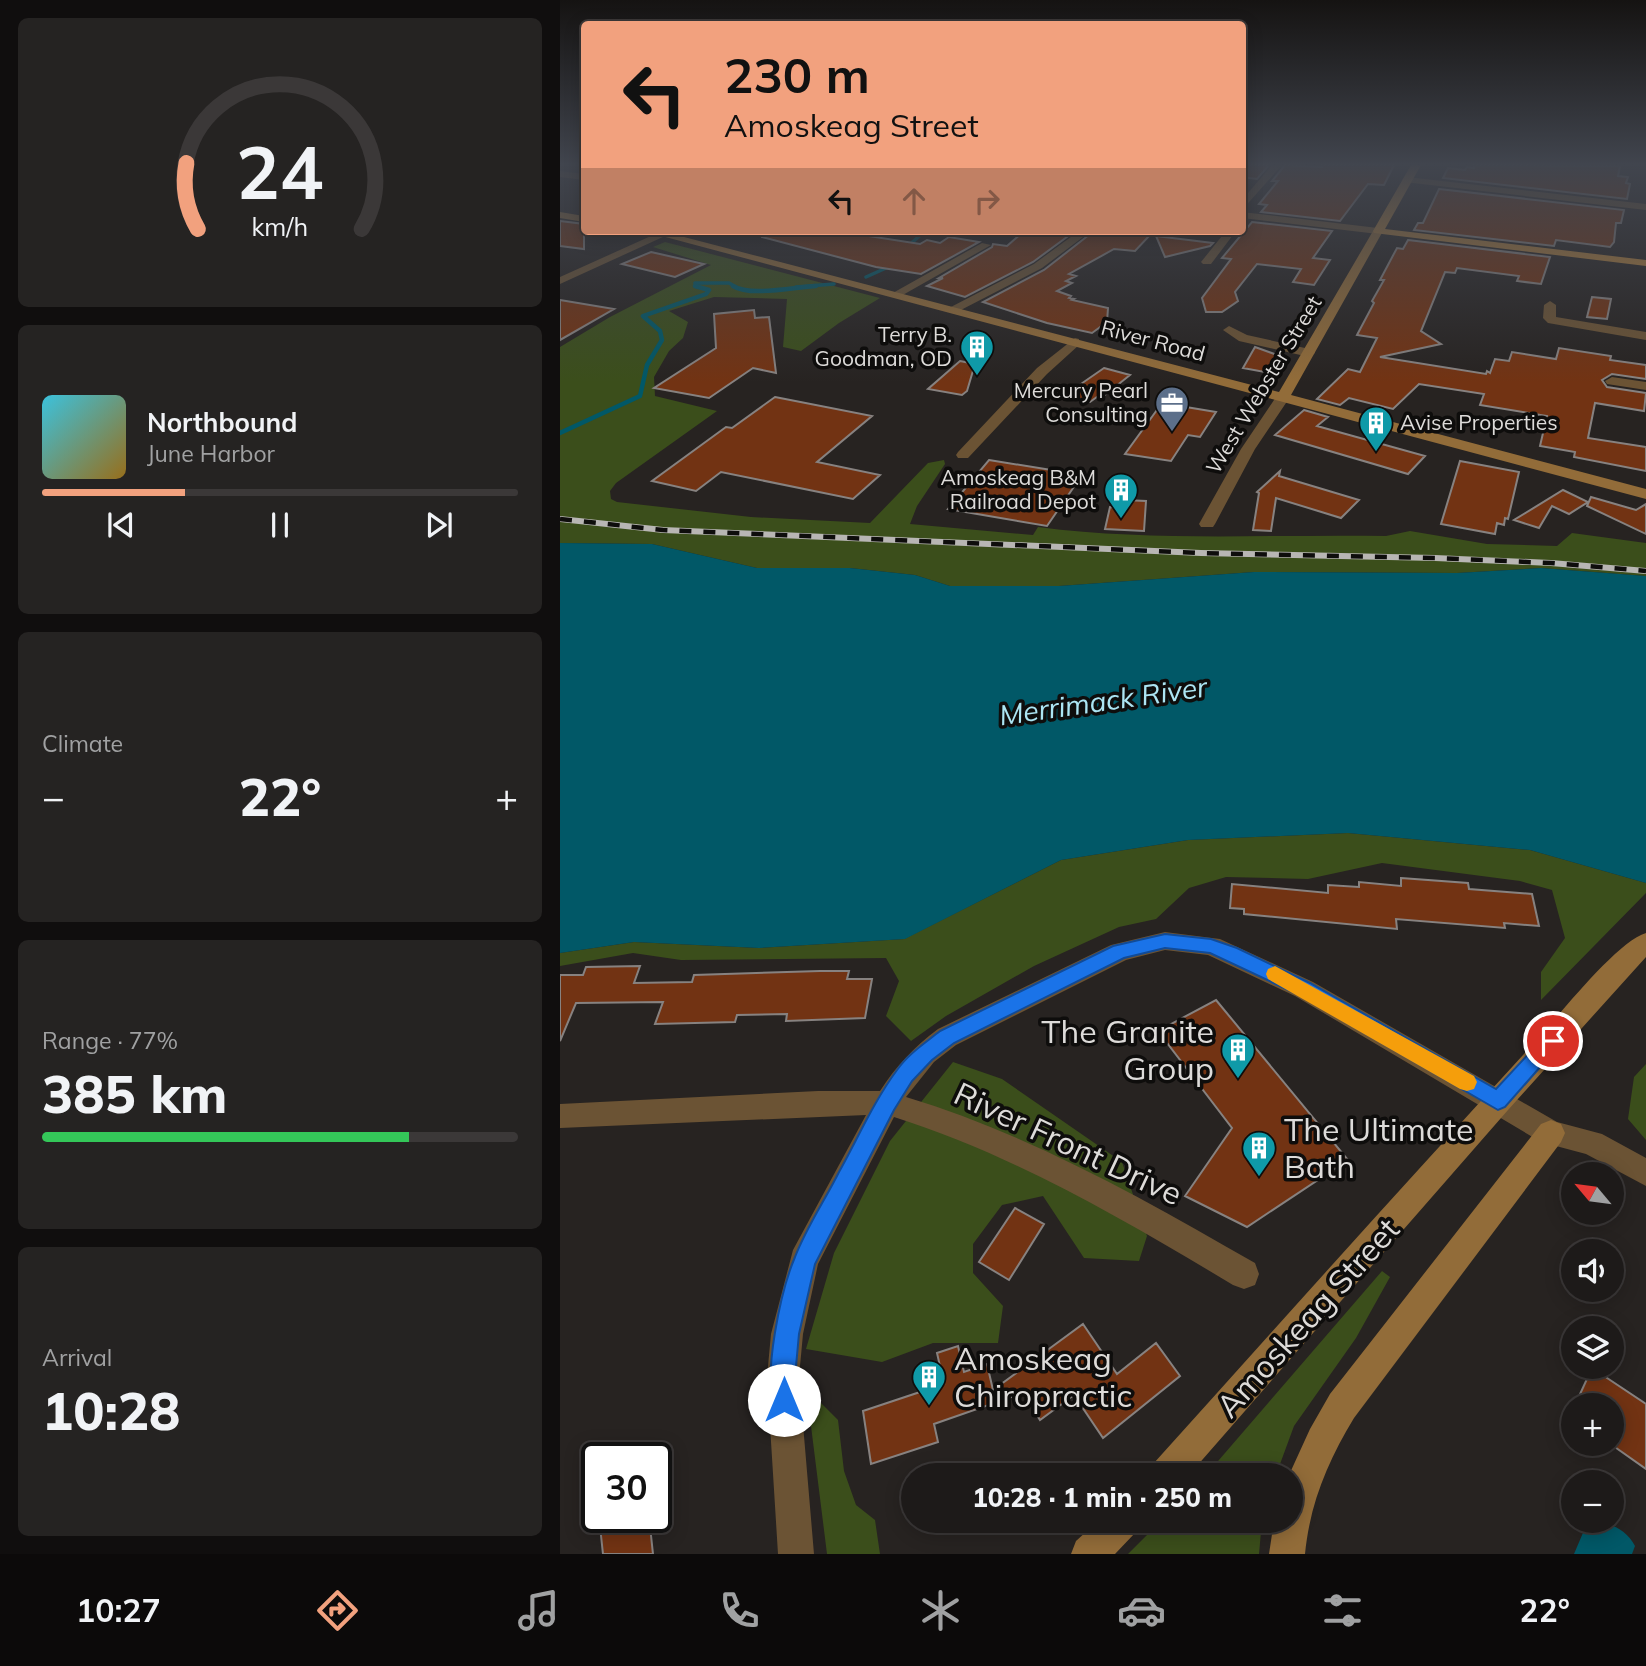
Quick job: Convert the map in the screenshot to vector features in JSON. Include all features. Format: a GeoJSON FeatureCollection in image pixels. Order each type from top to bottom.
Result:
{"type":"FeatureCollection","features":[{"type":"Feature","properties":{"kind":"main road"},"geometry":{"type":"LineString","coordinates":[[1439,238],[1646,263]]}},
{"type":"Feature","properties":{"kind":"street"},"geometry":{"type":"LineString","coordinates":[[560,281],[657,238]]}},
{"type":"Feature","properties":{"kind":"street","name":"River Road"},"geometry":{"type":"LineString","coordinates":[[685,238],[1646,494]]}},
{"type":"Feature","properties":{"kind":"street"},"geometry":{"type":"LineString","coordinates":[[953,309],[1038,266],[1077,238]]}},
{"type":"Feature","properties":{"kind":"street"},"geometry":{"type":"LineString","coordinates":[[1207,262],[1226,238]]}},
{"type":"Feature","properties":{"kind":"street","name":"West Webster Street"},"geometry":{"type":"LineString","coordinates":[[1207,524],[1248,449],[1283,397],[1374,238]]}},
{"type":"Feature","properties":{"kind":"street"},"geometry":{"type":"LineString","coordinates":[[897,294],[986,245]]}},
{"type":"Feature","properties":{"kind":"street"},"geometry":{"type":"LineString","coordinates":[[1550,305],[1549,318],[1552,320],[1646,336]]}},
{"type":"Feature","properties":{"kind":"street"},"geometry":{"type":"LineString","coordinates":[[1229,330],[1243,338],[1309,353]]}},
{"type":"Feature","properties":{"kind":"street"},"geometry":{"type":"LineString","coordinates":[[963,455],[1042,371],[1075,342]]}},
{"type":"Feature","properties":{"kind":"street"},"geometry":{"type":"LineString","coordinates":[[1612,381],[1646,387]]}},
{"type":"Feature","properties":{"kind":"street"},"geometry":{"type":"LineString","coordinates":[[796,1554],[783,1377],[787,1334],[804,1261],[887,1104],[905,1075],[925,1054],[947,1037],[1120,951],[1165,941],[1211,946],[1266,970],[1551,1132],[1592,1143],[1646,1173]]}},
{"type":"Feature","properties":{"kind":"street","name":"Amoskeag Street"},"geometry":{"type":"LineString","coordinates":[[1177,1463],[1498,1101],[1618,968],[1646,942]]}},
{"type":"Feature","properties":{"kind":"street","name":"River Front Drive"},"geometry":{"type":"LineString","coordinates":[[560,1115],[818,1103],[887,1104],[958,1125],[1135,1210],[1244,1274]]}},
{"type":"Feature","properties":{"kind":"street"},"geometry":{"type":"LineString","coordinates":[[1287,1554],[1298,1495],[1318,1446],[1342,1406],[1551,1132]]}},
{"type":"Feature","properties":{"kind":"street"},"geometry":{"type":"LineString","coordinates":[[1089,1554],[1111,1533]]}},
{"type":"Feature","properties":{"kind":"green space"},"geometry":{"type":"Polygon","coordinates":[[[665,242],[880,298],[801,351],[783,347],[787,299],[714,297],[669,311],[688,322],[683,338],[669,351],[654,377],[655,396],[717,411],[616,483],[610,491],[611,499],[617,502],[751,517],[870,523],[928,463],[944,460],[945,464],[917,506],[910,524],[1033,535],[1038,527],[1168,536],[1386,536],[1410,531],[1487,544],[1557,546],[1572,533],[1646,543],[1646,576],[1541,568],[1457,573],[1254,572],[1059,586],[950,586],[915,575],[850,568],[757,568],[652,544],[560,543],[560,347],[610,317],[711,265],[653,247],[665,242]]]}},
{"type":"Feature","properties":{"kind":"green space"},"geometry":{"type":"Polygon","coordinates":[[[1348,833],[1530,850],[1646,883],[1646,893],[1541,1000],[1541,972],[1565,938],[1552,890],[1520,881],[1382,863],[1308,879],[1226,877],[1189,888],[1156,919],[1119,927],[1034,966],[946,1016],[911,1041],[886,1016],[899,981],[886,958],[681,960],[633,953],[560,966],[560,953],[634,942],[759,948],[904,939],[1061,860],[1188,840],[1348,833]]]}},
{"type":"Feature","properties":{"kind":"green space"},"geometry":{"type":"Polygon","coordinates":[[[953,1062],[1002,1079],[1122,1162],[1147,1236],[1139,1261],[1084,1258],[1043,1196],[1002,1205],[973,1244],[973,1273],[1003,1306],[998,1343],[933,1343],[882,1362],[806,1349],[834,1253],[890,1141],[953,1062]]]}},
{"type":"Feature","properties":{"kind":"green space"},"geometry":{"type":"Polygon","coordinates":[[[1646,1064],[1646,1140],[1628,1119],[1634,1077],[1646,1064]]]}},
{"type":"Feature","properties":{"kind":"green space"},"geometry":{"type":"Polygon","coordinates":[[[1382,1271],[1390,1277],[1356,1338],[1294,1426],[1280,1463],[1216,1463],[1382,1271]]]}},
{"type":"Feature","properties":{"kind":"green space"},"geometry":{"type":"Polygon","coordinates":[[[807,1394],[818,1400],[838,1420],[844,1471],[856,1505],[875,1520],[880,1554],[827,1554],[807,1394]]]}},
{"type":"Feature","properties":{"kind":"green space"},"geometry":{"type":"Polygon","coordinates":[[[1149,1533],[1261,1533],[1259,1554],[1128,1554],[1149,1533]]]}},
{"type":"Feature","properties":{"kind":"water","name":"Merrimack River"},"geometry":{"type":"Polygon","coordinates":[[[560,543],[652,544],[757,568],[850,568],[915,575],[950,586],[1059,586],[1254,572],[1457,573],[1541,568],[1646,576],[1646,883],[1530,850],[1348,833],[1188,840],[1061,860],[905,939],[759,948],[634,942],[560,953],[560,543]]]}},
{"type":"Feature","properties":{"kind":"water"},"geometry":{"type":"Polygon","coordinates":[[[1624,1532],[1635,1546],[1632,1554],[1574,1554],[1583,1533],[1624,1532]]]}},
{"type":"Feature","properties":{"kind":"building"},"geometry":{"type":"Polygon","coordinates":[[[560,238],[584,238],[584,249],[560,246],[560,238]]]}},
{"type":"Feature","properties":{"kind":"building"},"geometry":{"type":"Polygon","coordinates":[[[764,238],[878,238],[920,244],[927,240],[940,243],[952,238],[979,242],[921,274],[876,267],[764,238]]]}},
{"type":"Feature","properties":{"kind":"building"},"geometry":{"type":"Polygon","coordinates":[[[1017,238],[1066,238],[1033,262],[965,297],[927,286],[993,244],[1007,246],[1017,238]]]}},
{"type":"Feature","properties":{"kind":"building"},"geometry":{"type":"Polygon","coordinates":[[[1086,238],[1148,238],[1135,251],[1114,249],[1069,274],[1076,276],[1066,281],[1072,283],[1057,291],[1071,296],[1069,298],[1074,299],[1072,300],[1108,308],[1107,322],[1092,333],[1047,323],[983,302],[1044,270],[1086,238]]]}},
{"type":"Feature","properties":{"kind":"building"},"geometry":{"type":"Polygon","coordinates":[[[1157,238],[1213,243],[1210,246],[1165,257],[1157,238]]]}},
{"type":"Feature","properties":{"kind":"building"},"geometry":{"type":"Polygon","coordinates":[[[1239,238],[1327,238],[1313,258],[1330,260],[1314,285],[1293,282],[1301,269],[1257,264],[1235,292],[1238,301],[1222,312],[1206,312],[1202,298],[1231,259],[1222,258],[1239,238]]]}},
{"type":"Feature","properties":{"kind":"building"},"geometry":{"type":"Polygon","coordinates":[[[1480,238],[1614,238],[1610,247],[1556,240],[1554,246],[1480,238]]]}},
{"type":"Feature","properties":{"kind":"building"},"geometry":{"type":"Polygon","coordinates":[[[1408,240],[1550,257],[1541,284],[1517,281],[1519,276],[1457,268],[1455,273],[1445,272],[1421,331],[1441,344],[1380,357],[1486,374],[1487,371],[1490,373],[1495,359],[1509,361],[1512,352],[1556,359],[1559,348],[1611,356],[1610,360],[1646,365],[1646,379],[1612,374],[1602,380],[1607,387],[1646,393],[1644,411],[1595,403],[1588,438],[1646,447],[1646,471],[1574,457],[1575,452],[1540,446],[1547,416],[1480,405],[1484,394],[1419,384],[1393,409],[1349,398],[1340,405],[1317,399],[1348,369],[1360,372],[1377,338],[1357,335],[1397,248],[1403,249],[1408,240]]]}},
{"type":"Feature","properties":{"kind":"building"},"geometry":{"type":"Polygon","coordinates":[[[651,252],[704,264],[675,277],[622,264],[651,252]]]}},
{"type":"Feature","properties":{"kind":"building"},"geometry":{"type":"Polygon","coordinates":[[[1592,297],[1611,299],[1607,319],[1587,317],[1592,297]]]}},
{"type":"Feature","properties":{"kind":"building"},"geometry":{"type":"Polygon","coordinates":[[[560,300],[614,309],[560,340],[560,300]]]}},
{"type":"Feature","properties":{"kind":"building"},"geometry":{"type":"Polygon","coordinates":[[[754,310],[755,318],[769,317],[776,373],[753,368],[709,398],[654,388],[716,348],[714,314],[754,310]]]}},
{"type":"Feature","properties":{"kind":"building"},"geometry":{"type":"Polygon","coordinates":[[[1255,347],[1280,356],[1270,373],[1243,368],[1255,347]]]}},
{"type":"Feature","properties":{"kind":"building"},"geometry":{"type":"Polygon","coordinates":[[[960,361],[975,364],[967,391],[962,395],[928,389],[960,361]]]}},
{"type":"Feature","properties":{"kind":"building"},"geometry":{"type":"Polygon","coordinates":[[[1104,368],[1130,375],[1105,395],[1101,394],[1090,402],[1065,395],[1104,368]]]}},
{"type":"Feature","properties":{"kind":"building"},"geometry":{"type":"Polygon","coordinates":[[[775,397],[872,416],[817,462],[880,475],[853,499],[721,472],[696,491],[652,481],[726,427],[732,428],[775,397]]]}},
{"type":"Feature","properties":{"kind":"building","name":"Mercury Pearl Consulting"},"geometry":{"type":"Polygon","coordinates":[[[1162,403],[1216,412],[1200,437],[1188,435],[1171,461],[1125,454],[1162,403]]]}},
{"type":"Feature","properties":{"kind":"building"},"geometry":{"type":"Polygon","coordinates":[[[1304,410],[1328,417],[1317,426],[1425,456],[1408,474],[1275,435],[1304,410]]]}},
{"type":"Feature","properties":{"kind":"building"},"geometry":{"type":"Polygon","coordinates":[[[989,460],[1082,475],[1047,526],[948,509],[989,460]]]}},
{"type":"Feature","properties":{"kind":"building"},"geometry":{"type":"Polygon","coordinates":[[[1460,461],[1519,472],[1508,519],[1505,518],[1504,525],[1497,523],[1495,534],[1441,524],[1460,461]]]}},
{"type":"Feature","properties":{"kind":"building"},"geometry":{"type":"Polygon","coordinates":[[[1280,471],[1279,476],[1359,500],[1341,518],[1276,498],[1271,531],[1253,530],[1257,492],[1280,471]]]}},
{"type":"Feature","properties":{"kind":"building"},"geometry":{"type":"Polygon","coordinates":[[[1563,490],[1588,502],[1569,514],[1552,506],[1539,528],[1514,520],[1563,490]]]}},
{"type":"Feature","properties":{"kind":"building"},"geometry":{"type":"Polygon","coordinates":[[[1591,497],[1636,510],[1646,504],[1646,534],[1587,506],[1591,497]]]}},
{"type":"Feature","properties":{"kind":"building","name":"Amoskeag B&M Railroad Depot"},"geometry":{"type":"Polygon","coordinates":[[[1124,500],[1146,501],[1144,531],[1105,529],[1110,507],[1123,508],[1124,500]]]}},
{"type":"Feature","properties":{"kind":"building"},"geometry":{"type":"Polygon","coordinates":[[[1401,878],[1468,883],[1469,889],[1532,894],[1539,926],[1504,923],[1505,928],[1396,919],[1397,929],[1244,914],[1244,909],[1230,908],[1232,884],[1328,893],[1328,885],[1359,887],[1359,882],[1401,886],[1401,878]]]}},
{"type":"Feature","properties":{"kind":"building"},"geometry":{"type":"Polygon","coordinates":[[[640,966],[634,983],[692,982],[694,975],[820,971],[849,971],[847,979],[872,979],[865,1018],[786,1021],[787,1014],[737,1015],[735,1022],[655,1024],[663,1002],[576,1003],[560,1041],[560,975],[583,975],[586,967],[640,966]]]}},
{"type":"Feature","properties":{"kind":"building"},"geometry":{"type":"Polygon","coordinates":[[[1216,1000],[1348,1160],[1247,1227],[1185,1196],[1232,1128],[1158,1031],[1216,1000]]]}},
{"type":"Feature","properties":{"kind":"building"},"geometry":{"type":"Polygon","coordinates":[[[1015,1208],[1044,1224],[1009,1280],[979,1262],[1015,1208]]]}},
{"type":"Feature","properties":{"kind":"building"},"geometry":{"type":"Polygon","coordinates":[[[1083,1324],[1117,1374],[1156,1343],[1180,1376],[1103,1438],[1074,1395],[1040,1420],[1023,1393],[934,1424],[938,1442],[871,1464],[863,1411],[944,1384],[937,1353],[958,1346],[964,1372],[987,1364],[993,1390],[1083,1324]]]}},
{"type":"Feature","properties":{"kind":"building"},"geometry":{"type":"Polygon","coordinates":[[[1587,1379],[1608,1379],[1646,1404],[1646,1469],[1624,1453],[1624,1393],[1581,1393],[1587,1379]]]}},
{"type":"Feature","properties":{"kind":"building"},"geometry":{"type":"Polygon","coordinates":[[[601,1533],[651,1533],[653,1554],[603,1554],[601,1533]]]}},
{"type":"Feature","properties":{"kind":"waterway"},"geometry":{"type":"LineString","coordinates":[[907,247],[918,238]]}},
{"type":"Feature","properties":{"kind":"waterway"},"geometry":{"type":"LineString","coordinates":[[866,277],[895,264]]}},
{"type":"Feature","properties":{"kind":"waterway"},"geometry":{"type":"LineString","coordinates":[[697,286],[695,283],[729,283],[736,287]]}},
{"type":"Feature","properties":{"kind":"waterway"},"geometry":{"type":"LineString","coordinates":[[796,287],[834,284]]}},
{"type":"Feature","properties":{"kind":"waterway"},"geometry":{"type":"LineString","coordinates":[[560,433],[640,396],[647,365],[662,340],[660,331],[643,316],[706,294],[709,290],[697,286]]}},
{"type":"Feature","properties":{"kind":"waterway"},"geometry":{"type":"LineString","coordinates":[[733,286],[750,291],[816,286]]}},
{"type":"Feature","properties":{"kind":"railway"},"geometry":{"type":"LineString","coordinates":[[560,519],[663,530],[1201,553],[1435,558],[1551,563],[1646,571]]}},
{"type":"Feature","properties":{"kind":"slow traffic"},"geometry":{"type":"LineString","coordinates":[[1275,974],[1467,1082]]}},
{"type":"Feature","properties":{"kind":"place","name":"Terry B. Goodman, OD"},"geometry":{"type":"Point","coordinates":[977,377]}},
{"type":"Feature","properties":{"kind":"place","name":"Mercury Pearl Consulting"},"geometry":{"type":"Point","coordinates":[1172,433]}},
{"type":"Feature","properties":{"kind":"place","name":"Avise Properties"},"geometry":{"type":"Point","coordinates":[1376,453]}},
{"type":"Feature","properties":{"kind":"place","name":"Amoskeag B&M Railroad Depot"},"geometry":{"type":"Point","coordinates":[1121,520]}},
{"type":"Feature","properties":{"kind":"place","name":"The Granite Group"},"geometry":{"type":"Point","coordinates":[1238,1080]}},
{"type":"Feature","properties":{"kind":"place","name":"The Ultimate Bath"},"geometry":{"type":"Point","coordinates":[1259,1178]}},
{"type":"Feature","properties":{"kind":"place","name":"Amoskeag Chiropractic"},"geometry":{"type":"Point","coordinates":[929,1407]}},
{"type":"Feature","properties":{"kind":"route"},"geometry":{"type":"LineString","coordinates":[[784,1400],[787,1334],[804,1261],[905,1075],[925,1054],[947,1037],[1120,951],[1165,941],[1211,946],[1231,953],[1304,989],[1498,1101],[1553,1041]]}}]}
